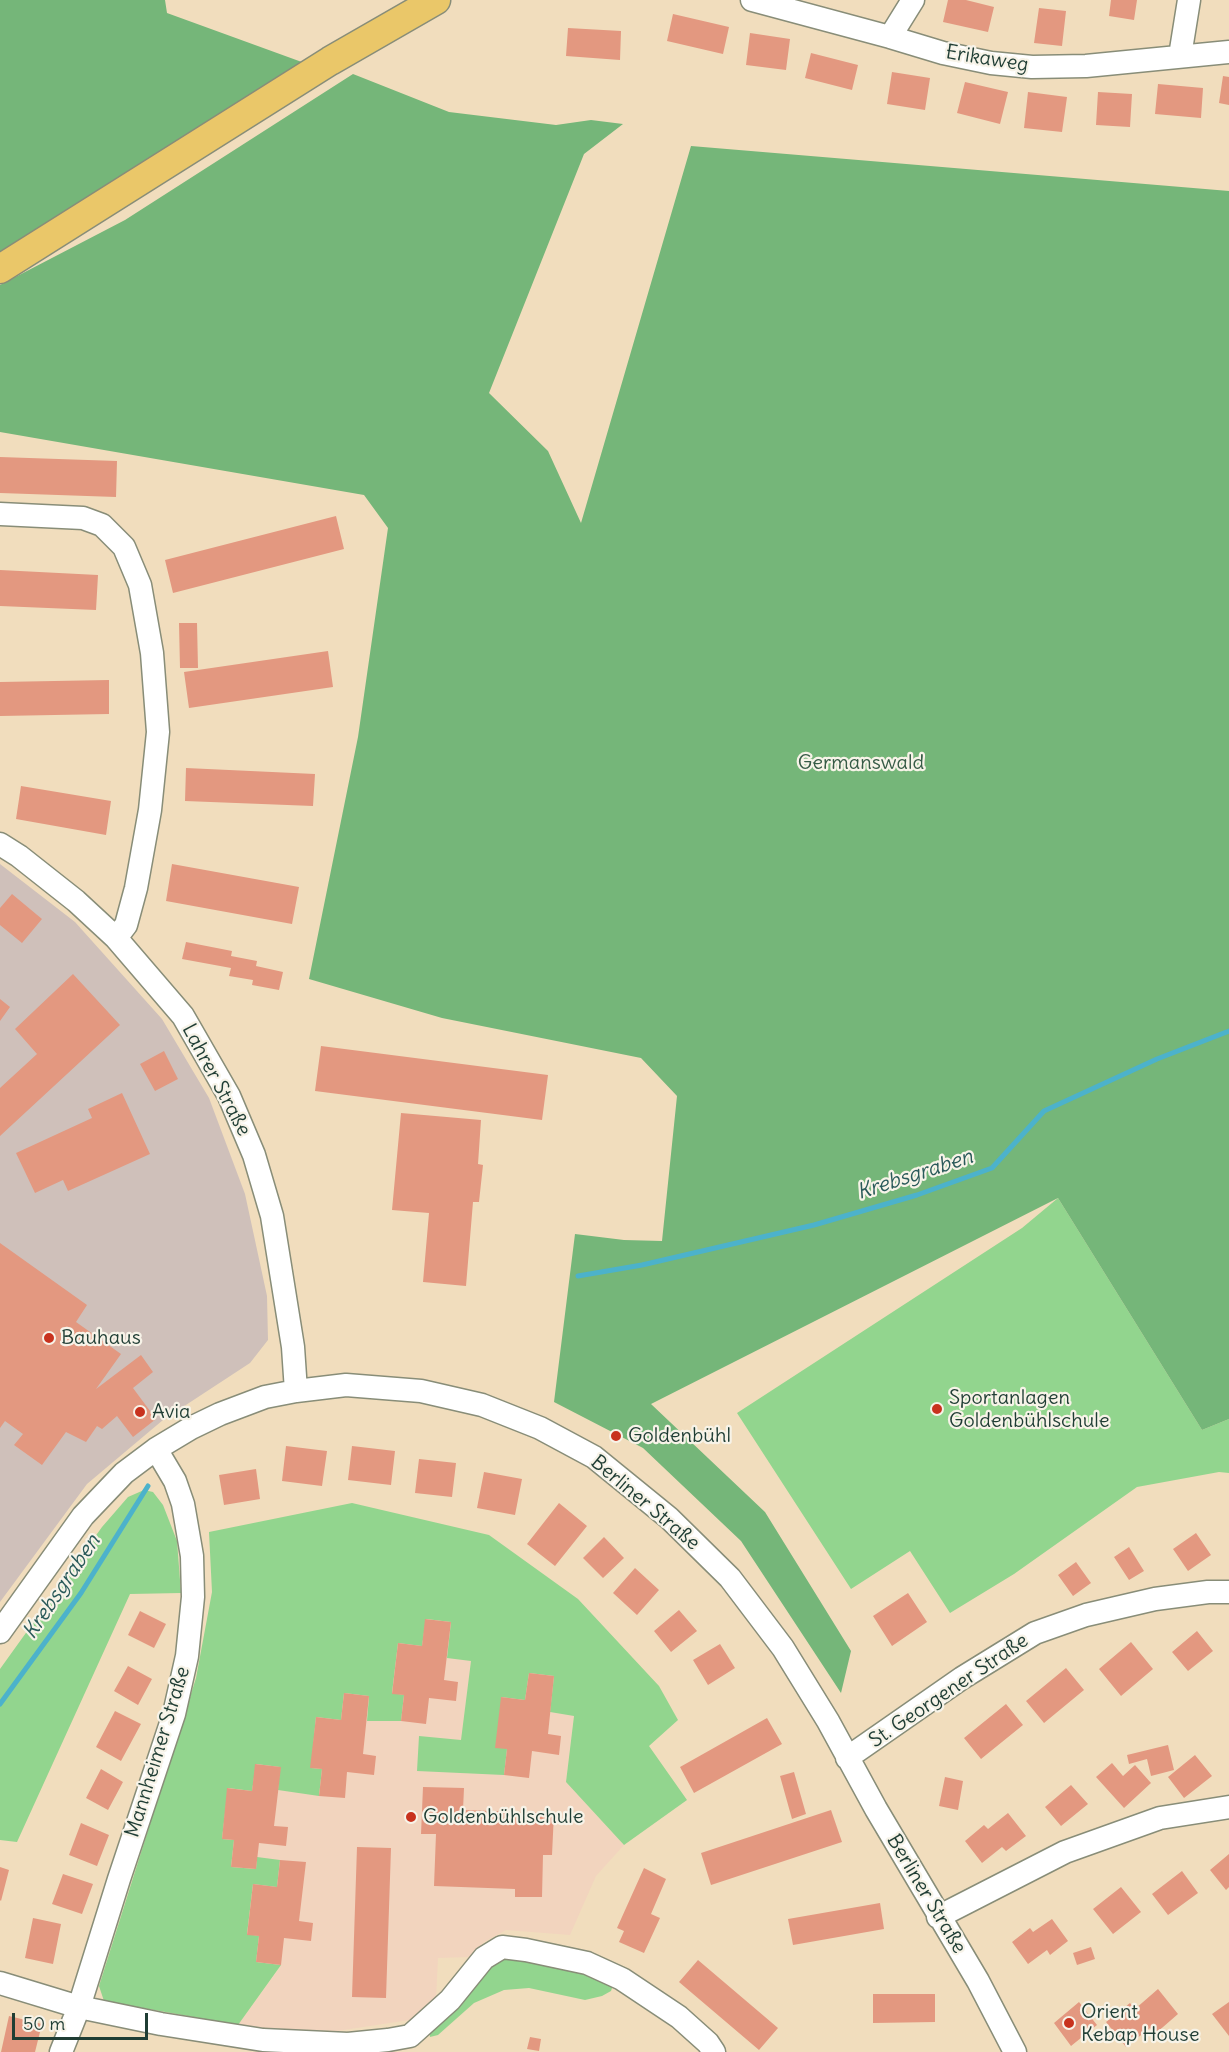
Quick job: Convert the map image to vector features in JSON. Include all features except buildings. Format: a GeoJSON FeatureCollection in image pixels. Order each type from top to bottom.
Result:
{"type":"FeatureCollection","features":[{"type":"Feature","properties":{"kind":"main road"},"geometry":{"type":"LineString","coordinates":[[0,269],[330,61],[436,0]]}},
{"type":"Feature","properties":{"kind":"street","name":"Erikaweg"},"geometry":{"type":"LineString","coordinates":[[752,0],[943,53],[991,63],[1032,67],[1086,66],[1229,52]]}},
{"type":"Feature","properties":{"kind":"street"},"geometry":{"type":"LineString","coordinates":[[890,37],[913,0]]}},
{"type":"Feature","properties":{"kind":"street"},"geometry":{"type":"LineString","coordinates":[[1180,56],[1189,0]]}},
{"type":"Feature","properties":{"kind":"street"},"geometry":{"type":"LineString","coordinates":[[0,514],[83,518],[102,525],[124,547],[140,585],[152,653],[158,732],[150,810],[136,888],[126,925],[116,938]]}},
{"type":"Feature","properties":{"kind":"street","name":"Lahrer Straße"},"geometry":{"type":"LineString","coordinates":[[0,844],[19,856],[76,901],[116,938],[183,1016],[229,1095],[254,1155],[272,1216],[292,1347],[296,1391]]}},
{"type":"Feature","properties":{"kind":"street","name":"Berliner Straße"},"geometry":{"type":"LineString","coordinates":[[0,1632],[83,1516],[124,1473],[156,1449],[220,1414],[265,1397],[346,1386],[435,1394],[482,1405],[540,1428],[594,1457],[669,1518],[730,1578],[783,1648],[828,1721],[938,1917],[978,1981],[1015,2052]]}},
{"type":"Feature","properties":{"kind":"street","name":"Mannheimer Straße"},"geometry":{"type":"LineString","coordinates":[[61,2052],[79,2007],[174,1714],[187,1656],[193,1597],[192,1556],[183,1504],[174,1481],[156,1449]]}},
{"type":"Feature","properties":{"kind":"street","name":"St. Georgener Straße"},"geometry":{"type":"LineString","coordinates":[[847,1758],[962,1678],[1035,1633],[1086,1615],[1155,1599],[1208,1592],[1229,1592]]}},
{"type":"Feature","properties":{"kind":"street"},"geometry":{"type":"LineString","coordinates":[[938,1917],[1065,1852],[1160,1818],[1229,1808]]}},
{"type":"Feature","properties":{"kind":"street"},"geometry":{"type":"LineString","coordinates":[[0,1983],[79,2007],[161,2024],[263,2040],[348,2044],[410,2036],[450,2000],[484,1958],[502,1947],[587,1963],[622,1979],[679,2017],[708,2043],[714,2052]]}},
{"type":"Feature","properties":{"kind":"shaded area"},"geometry":{"type":"Polygon","coordinates":[[[0,864],[75,922],[162,1019],[209,1098],[245,1194],[267,1296],[268,1340],[250,1363],[163,1420],[87,1484],[0,1602],[0,864]]]}},
{"type":"Feature","properties":{"kind":"shaded area","name":"Goldenbühlschule"},"geometry":{"type":"Polygon","coordinates":[[[425,1619],[451,1622],[471,1661],[461,1741],[504,1775],[501,1697],[529,1673],[554,1676],[574,1715],[566,1782],[624,1845],[596,1876],[570,1935],[506,1930],[484,1942],[470,1957],[438,1958],[436,1999],[416,2019],[337,2031],[238,2025],[281,1966],[256,1962],[247,1935],[256,1869],[231,1867],[222,1839],[255,1764],[310,1768],[316,1717],[344,1693],[369,1696],[367,1720],[392,1694],[398,1643],[425,1619]]]}},
{"type":"Feature","properties":{"kind":"green space"},"geometry":{"type":"Polygon","coordinates":[[[0,0],[165,0],[167,13],[310,65],[0,254],[0,0]]]}},
{"type":"Feature","properties":{"kind":"green space","name":"Germanswald"},"geometry":{"type":"Polygon","coordinates":[[[353,74],[449,112],[556,125],[591,120],[623,124],[584,154],[489,393],[548,451],[581,523],[691,146],[1229,191],[1229,1419],[1202,1430],[1058,1198],[651,1404],[765,1512],[851,1651],[841,1693],[741,1541],[643,1448],[554,1402],[575,1234],[624,1240],[662,1241],[677,1096],[641,1058],[442,1018],[309,979],[358,737],[388,528],[364,495],[0,432],[0,285],[125,220],[353,74]]]}},
{"type":"Feature","properties":{"kind":"green space","name":"Sportanlagen Goldenbühlschule"},"geometry":{"type":"Polygon","coordinates":[[[1058,1198],[1202,1430],[1229,1419],[1229,1473],[1219,1472],[1137,1487],[1014,1574],[950,1613],[910,1551],[851,1589],[737,1413],[1022,1228],[1058,1198]]]}},
{"type":"Feature","properties":{"kind":"green space"},"geometry":{"type":"Polygon","coordinates":[[[144,1490],[153,1492],[163,1505],[177,1541],[181,1593],[130,1594],[17,1842],[0,1840],[0,1669],[102,1527],[128,1497],[144,1490]]]}},
{"type":"Feature","properties":{"kind":"green space"},"geometry":{"type":"Polygon","coordinates":[[[352,1503],[489,1535],[578,1599],[659,1686],[678,1720],[649,1746],[687,1800],[624,1845],[566,1782],[574,1716],[550,1712],[554,1676],[529,1673],[525,1700],[501,1697],[507,1749],[504,1775],[417,1771],[419,1736],[461,1740],[471,1661],[447,1658],[451,1622],[426,1619],[422,1646],[398,1643],[392,1693],[404,1695],[401,1721],[367,1721],[369,1696],[344,1693],[341,1720],[316,1717],[311,1768],[322,1769],[319,1796],[278,1790],[280,1767],[256,1764],[252,1791],[228,1788],[222,1839],[234,1840],[231,1867],[256,1869],[257,1857],[280,1860],[277,1887],[253,1884],[247,1934],[259,1936],[256,1962],[281,1965],[238,2025],[104,2001],[99,1986],[196,1678],[212,1592],[209,1532],[352,1503]]]}},
{"type":"Feature","properties":{"kind":"green space"},"geometry":{"type":"Polygon","coordinates":[[[522,1954],[614,1982],[611,1991],[585,2000],[529,1988],[504,1990],[474,2003],[438,2035],[430,2037],[429,2030],[494,1961],[522,1954]]]}},
{"type":"Feature","properties":{"kind":"waterway","name":"Krebsgraben"},"geometry":{"type":"LineString","coordinates":[[578,1276],[642,1265],[814,1225],[917,1195],[992,1168],[1044,1111],[1157,1059],[1229,1031]]}},
{"type":"Feature","properties":{"kind":"waterway","name":"Krebsgraben"},"geometry":{"type":"LineString","coordinates":[[0,1704],[81,1593],[148,1486]]}},
{"type":"Feature","properties":{"kind":"place","name":"Bauhaus"},"geometry":{"type":"Point","coordinates":[49,1338]}},
{"type":"Feature","properties":{"kind":"place","name":"Sportanlagen Goldenbühlschule"},"geometry":{"type":"Point","coordinates":[937,1409]}},
{"type":"Feature","properties":{"kind":"place","name":"Avia"},"geometry":{"type":"Point","coordinates":[140,1412]}},
{"type":"Feature","properties":{"kind":"place","name":"Goldenbühl"},"geometry":{"type":"Point","coordinates":[616,1436]}},
{"type":"Feature","properties":{"kind":"place","name":"Goldenbühlschule"},"geometry":{"type":"Point","coordinates":[411,1817]}},
{"type":"Feature","properties":{"kind":"place","name":"Orient Kebap House"},"geometry":{"type":"Point","coordinates":[1069,2023]}}]}
